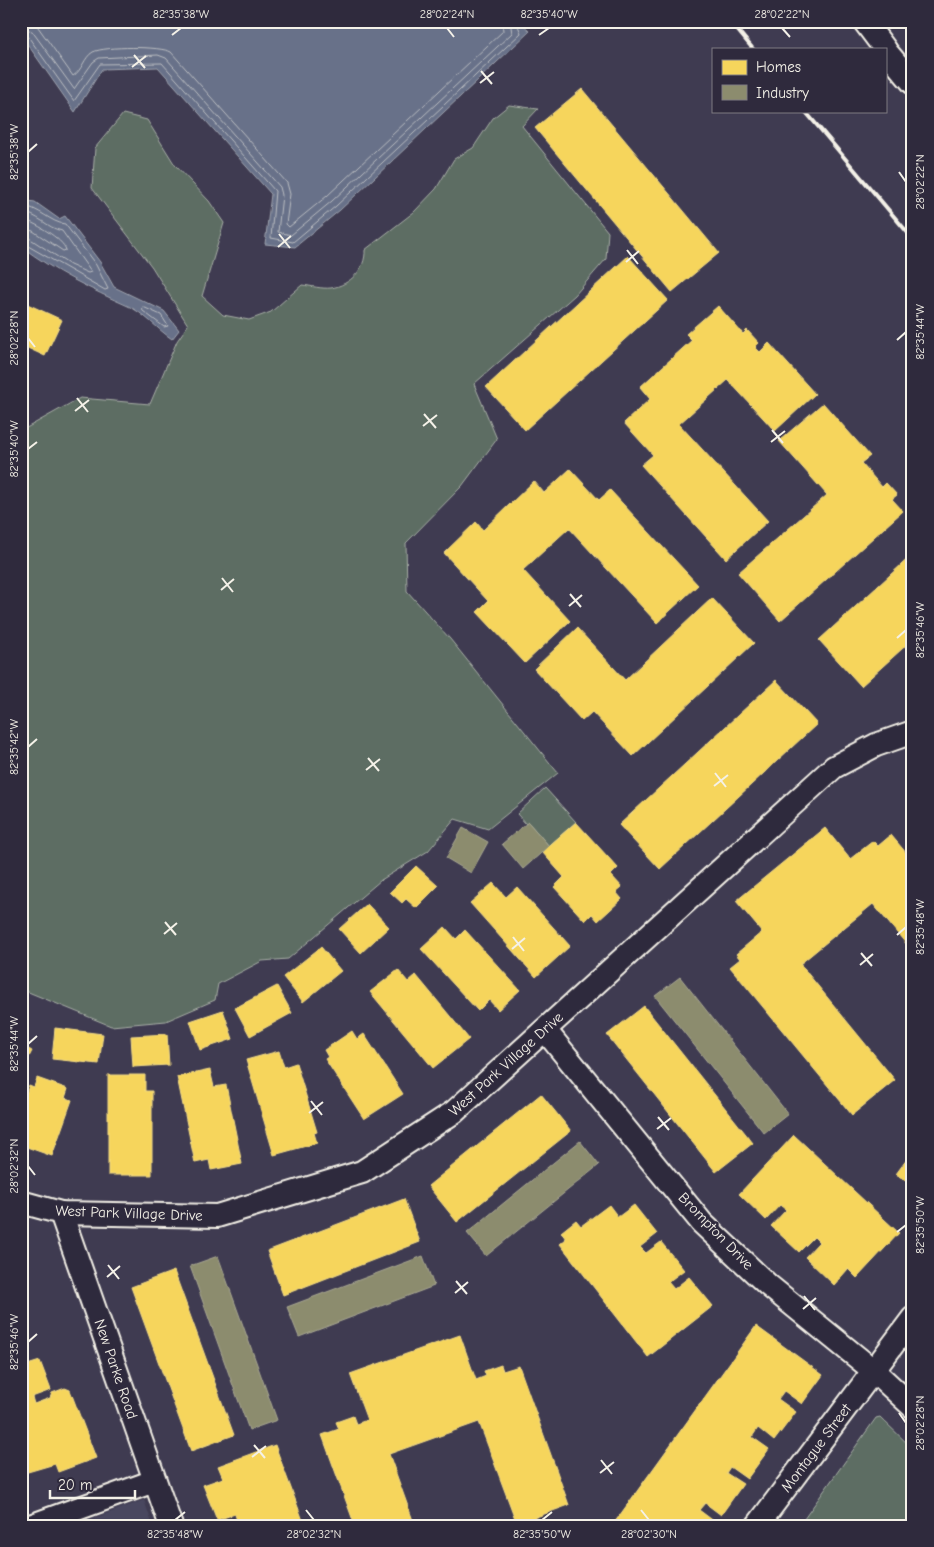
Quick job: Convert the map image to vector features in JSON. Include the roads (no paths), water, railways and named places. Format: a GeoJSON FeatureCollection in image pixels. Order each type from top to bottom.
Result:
{"type":"FeatureCollection","features":[{"type":"Feature","properties":{"kind":"street"},"geometry":{"type":"LineString","coordinates":[[864,21],[884,48]]}},
{"type":"Feature","properties":{"kind":"street"},"geometry":{"type":"LineString","coordinates":[[886,50],[913,83]]}},
{"type":"Feature","properties":{"kind":"street","name":"West Park Village Drive"},"geometry":{"type":"LineString","coordinates":[[21,1202],[61,1213],[217,1216],[362,1172],[454,1112],[834,767],[876,744],[913,732]]}},
{"type":"Feature","properties":{"kind":"street","name":"Brompton Drive"},"geometry":{"type":"LineString","coordinates":[[545,1030],[702,1223],[768,1285],[874,1371],[913,1407]]}},
{"type":"Feature","properties":{"kind":"street","name":"New Parke Road"},"geometry":{"type":"LineString","coordinates":[[61,1213],[171,1526]]}},
{"type":"Feature","properties":{"kind":"street","name":"Montague Street"},"geometry":{"type":"LineString","coordinates":[[757,1526],[913,1318]]}},
{"type":"Feature","properties":{"kind":"street"},"geometry":{"type":"LineString","coordinates":[[30,1526],[154,1481]]}},
{"type":"Feature","properties":{"kind":"water"},"geometry":{"type":"Polygon","coordinates":[[[21,21],[519,21],[530,31],[340,210],[295,247],[265,244],[271,194],[158,67],[102,69],[75,112],[21,35],[21,21]]]}},
{"type":"Feature","properties":{"kind":"water"},"geometry":{"type":"Polygon","coordinates":[[[21,200],[35,202],[59,219],[65,216],[100,262],[114,287],[164,311],[179,330],[172,339],[134,309],[46,264],[21,246],[21,200]]]}},
{"type":"Feature","properties":{"kind":"railway"},"geometry":{"type":"LineString","coordinates":[[730,21],[752,48]]}},
{"type":"Feature","properties":{"kind":"railway"},"geometry":{"type":"LineString","coordinates":[[806,112],[913,239]]}}]}
